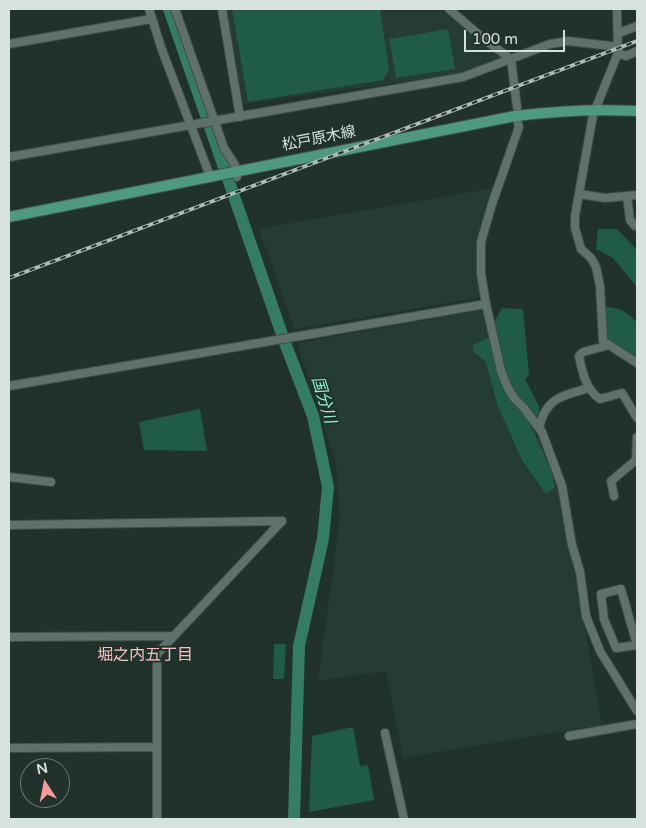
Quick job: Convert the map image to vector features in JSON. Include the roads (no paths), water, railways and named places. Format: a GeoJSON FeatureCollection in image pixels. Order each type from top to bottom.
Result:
{"type":"FeatureCollection","features":[{"type":"Feature","properties":{"kind":"main road","name":"松戸原木線"},"geometry":{"type":"LineString","coordinates":[[9,217],[210,176],[236,174],[515,116],[595,109],[637,111]]}},
{"type":"Feature","properties":{"kind":"street"},"geometry":{"type":"LineString","coordinates":[[149,9],[190,126],[210,176]]}},
{"type":"Feature","properties":{"kind":"street"},"geometry":{"type":"LineString","coordinates":[[175,9],[224,148],[233,162],[236,174]]}},
{"type":"Feature","properties":{"kind":"street"},"geometry":{"type":"LineString","coordinates":[[222,9],[240,117]]}},
{"type":"Feature","properties":{"kind":"street"},"geometry":{"type":"LineString","coordinates":[[449,9],[485,40],[511,59],[517,107]]}},
{"type":"Feature","properties":{"kind":"street"},"geometry":{"type":"LineString","coordinates":[[618,9],[619,50],[595,109],[579,194],[576,235],[583,252],[591,258],[596,267],[600,286],[603,341],[637,363]]}},
{"type":"Feature","properties":{"kind":"street"},"geometry":{"type":"LineString","coordinates":[[9,44],[151,19]]}},
{"type":"Feature","properties":{"kind":"street"},"geometry":{"type":"LineString","coordinates":[[619,33],[637,26]]}},
{"type":"Feature","properties":{"kind":"street"},"geometry":{"type":"LineString","coordinates":[[9,157],[463,78],[550,44],[562,42],[619,50],[626,56],[637,51]]}},
{"type":"Feature","properties":{"kind":"street"},"geometry":{"type":"LineString","coordinates":[[518,123],[519,127],[481,242],[481,274],[486,304],[501,371],[507,386],[514,398],[539,428],[550,450],[562,486],[572,545],[580,572],[586,616],[600,652],[637,711]]}},
{"type":"Feature","properties":{"kind":"street"},"geometry":{"type":"LineString","coordinates":[[579,194],[605,198],[637,195]]}},
{"type":"Feature","properties":{"kind":"street"},"geometry":{"type":"LineString","coordinates":[[627,196],[630,220],[637,226]]}},
{"type":"Feature","properties":{"kind":"street"},"geometry":{"type":"LineString","coordinates":[[9,386],[486,304]]}},
{"type":"Feature","properties":{"kind":"street"},"geometry":{"type":"LineString","coordinates":[[609,345],[582,352],[579,356],[582,371],[589,388],[600,400],[622,393],[637,418]]}},
{"type":"Feature","properties":{"kind":"street"},"geometry":{"type":"LineString","coordinates":[[539,428],[542,415],[551,402],[556,398],[589,388]]}},
{"type":"Feature","properties":{"kind":"street"},"geometry":{"type":"LineString","coordinates":[[614,496],[611,480],[636,460],[637,437]]}},
{"type":"Feature","properties":{"kind":"street"},"geometry":{"type":"LineString","coordinates":[[9,477],[51,482]]}},
{"type":"Feature","properties":{"kind":"street"},"geometry":{"type":"LineString","coordinates":[[9,525],[282,521],[157,654],[157,819]]}},
{"type":"Feature","properties":{"kind":"street"},"geometry":{"type":"LineString","coordinates":[[621,589],[629,617],[636,644],[616,648],[604,619],[601,594],[621,589]]}},
{"type":"Feature","properties":{"kind":"street"},"geometry":{"type":"LineString","coordinates":[[629,617],[637,614]]}},
{"type":"Feature","properties":{"kind":"street"},"geometry":{"type":"LineString","coordinates":[[9,637],[173,636]]}},
{"type":"Feature","properties":{"kind":"street"},"geometry":{"type":"LineString","coordinates":[[569,736],[637,724]]}},
{"type":"Feature","properties":{"kind":"street"},"geometry":{"type":"LineString","coordinates":[[385,733],[404,819]]}},
{"type":"Feature","properties":{"kind":"street"},"geometry":{"type":"LineString","coordinates":[[9,748],[156,747]]}},
{"type":"Feature","properties":{"kind":"waterway","name":"国分川"},"geometry":{"type":"LineString","coordinates":[[169,9],[285,343],[313,416],[328,487],[323,539],[299,646],[294,819]]}},
{"type":"Feature","properties":{"kind":"railway"},"geometry":{"type":"LineString","coordinates":[[9,278],[637,41]]}},
{"type":"Feature","properties":{"kind":"district","name":"堀之内五丁目"},"geometry":{"type":"Point","coordinates":[145,656]}}]}
